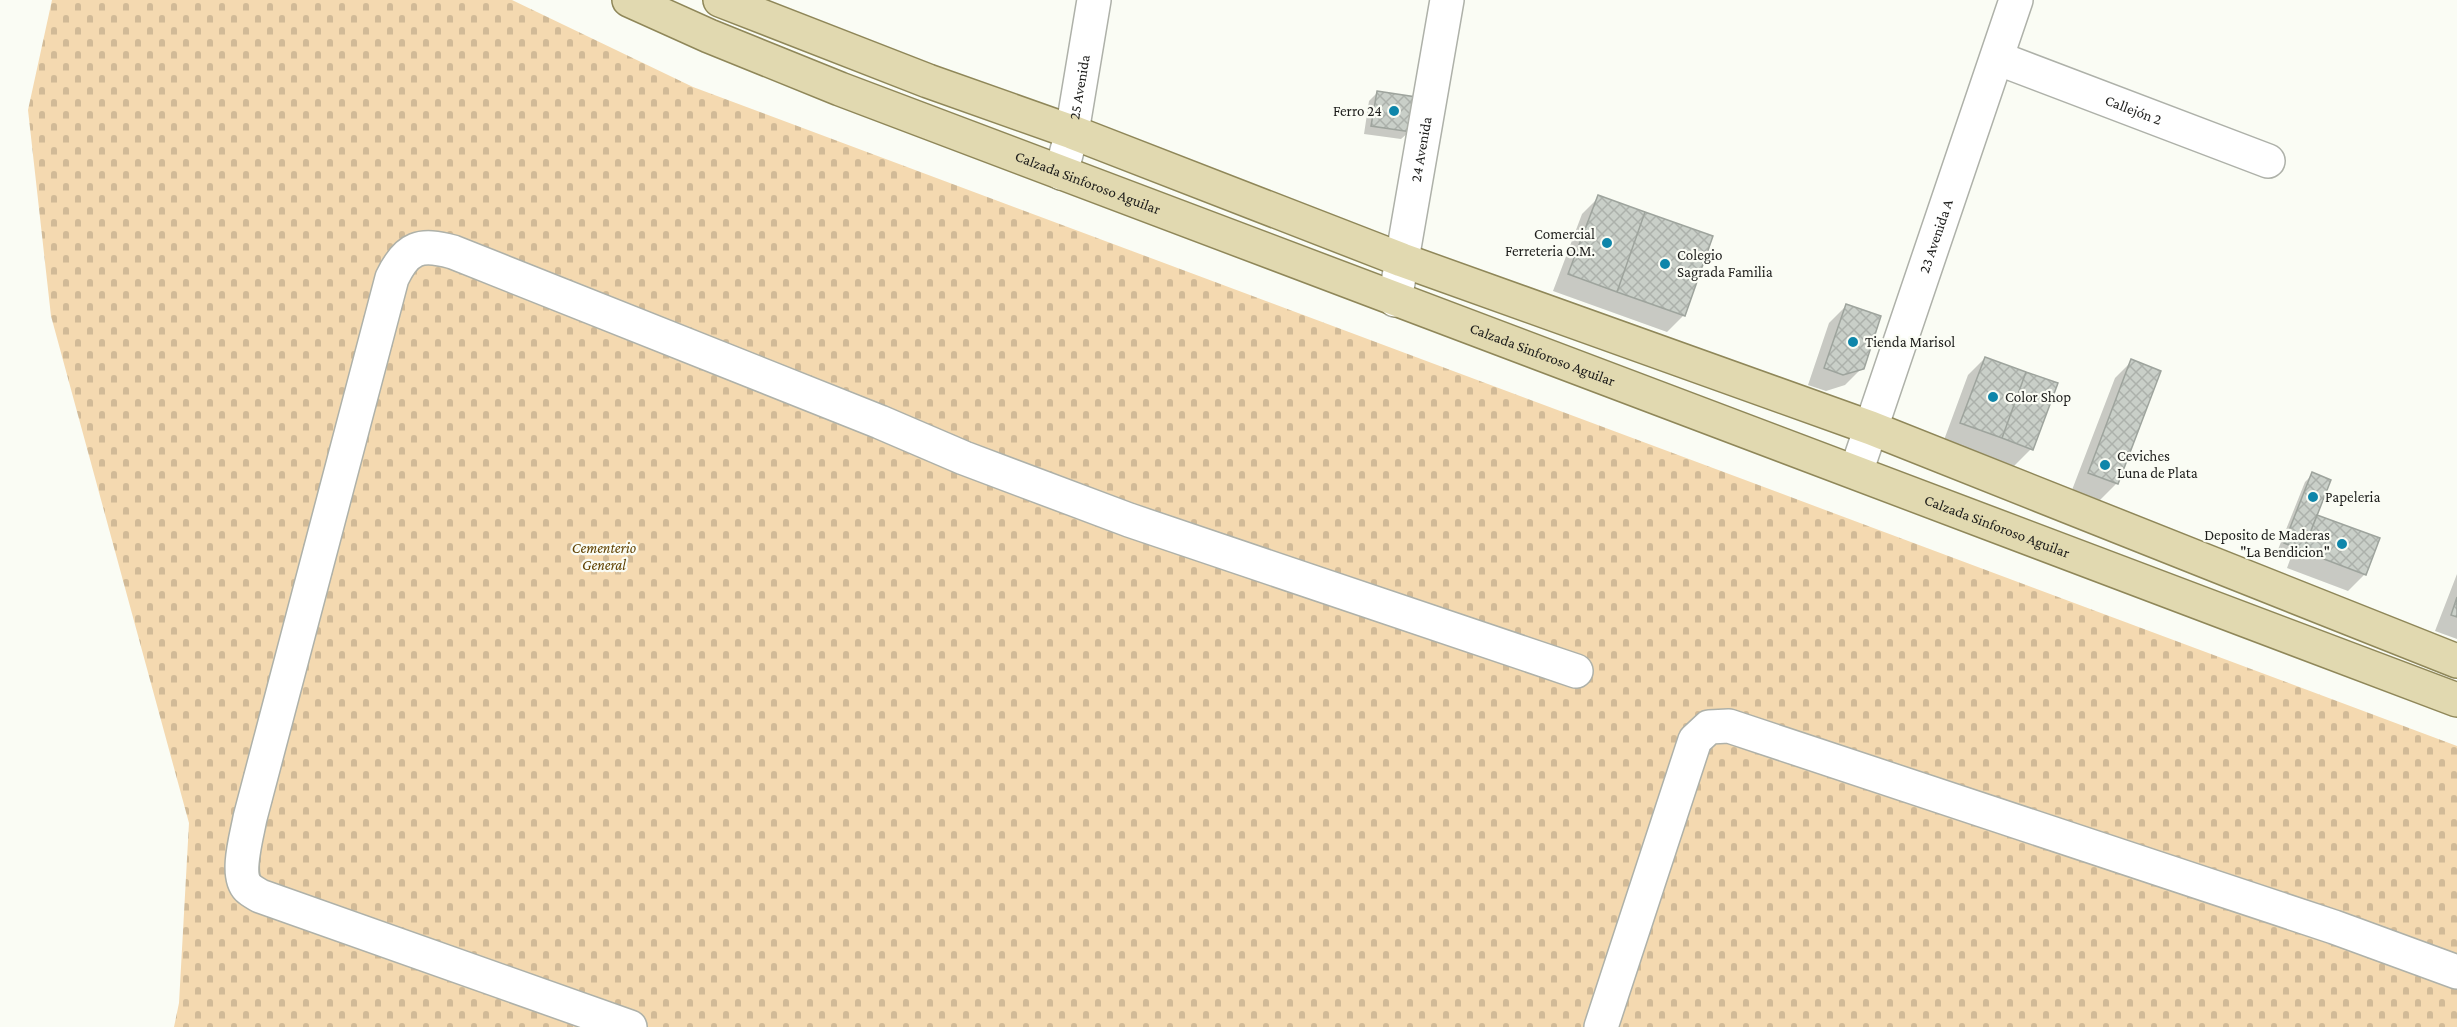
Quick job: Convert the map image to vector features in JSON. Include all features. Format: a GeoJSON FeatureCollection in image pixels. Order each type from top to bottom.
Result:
{"type":"FeatureCollection","features":[{"type":"Feature","properties":{"kind":"main road","name":"Calzada Sinforoso Aguilar"},"geometry":{"type":"LineString","coordinates":[[629,0],[709,36],[829,85],[2457,700]]}},
{"type":"Feature","properties":{"kind":"main road"},"geometry":{"type":"LineString","coordinates":[[720,0],[928,81],[1072,132],[1402,260],[1871,429],[2457,661]]}},
{"type":"Feature","properties":{"kind":"street","name":"25 Avenida"},"geometry":{"type":"LineString","coordinates":[[1061,173],[1072,132],[1094,0]]}},
{"type":"Feature","properties":{"kind":"street","name":"24 Avenida"},"geometry":{"type":"LineString","coordinates":[[1395,300],[1447,0]]}},
{"type":"Feature","properties":{"kind":"street","name":"23 Avenida A"},"geometry":{"type":"LineString","coordinates":[[1856,472],[2016,0]]}},
{"type":"Feature","properties":{"kind":"street","name":"Callejón 2"},"geometry":{"type":"LineString","coordinates":[[1997,58],[2268,161]]}},
{"type":"Feature","properties":{"kind":"street"},"geometry":{"type":"LineString","coordinates":[[630,1027],[260,896],[248,889],[242,878],[242,863],[250,818],[392,278],[400,261],[415,248],[435,247],[453,252],[880,422],[963,458],[1129,520],[1576,671]]}},
{"type":"Feature","properties":{"kind":"street"},"geometry":{"type":"LineString","coordinates":[[1601,1027],[1695,740],[1709,727],[1728,726],[2334,927],[2457,972]]}},
{"type":"Feature","properties":{"kind":"green space","name":"Cementerio General"},"geometry":{"type":"Polygon","coordinates":[[[52,0],[512,0],[693,87],[2457,746],[2457,1027],[174,1027],[179,1003],[189,823],[51,316],[28,110],[52,0]]]}},
{"type":"Feature","properties":{"kind":"building","name":"Ferro 24"},"geometry":{"type":"Polygon","coordinates":[[[1377,91],[1416,97],[1411,132],[1371,126],[1377,91]]]}},
{"type":"Feature","properties":{"kind":"building","name":"Comercial Ferreteria O.M."},"geometry":{"type":"Polygon","coordinates":[[[1598,195],[1645,212],[1617,292],[1568,274],[1598,195]]]}},
{"type":"Feature","properties":{"kind":"building","name":"Colegio Sagrada Familia"},"geometry":{"type":"Polygon","coordinates":[[[1645,212],[1713,236],[1685,316],[1617,292],[1645,212]]]}},
{"type":"Feature","properties":{"kind":"building","name":"Tienda Marisol"},"geometry":{"type":"Polygon","coordinates":[[[1846,304],[1881,316],[1864,369],[1843,375],[1824,368],[1846,304]]]}},
{"type":"Feature","properties":{"kind":"building","name":"Color Shop"},"geometry":{"type":"Polygon","coordinates":[[[1985,357],[2026,372],[2002,438],[1960,423],[1985,357]]]}},
{"type":"Feature","properties":{"kind":"building"},"geometry":{"type":"Polygon","coordinates":[[[2131,359],[2161,371],[2118,484],[2088,473],[2131,359]]]}},
{"type":"Feature","properties":{"kind":"building"},"geometry":{"type":"Polygon","coordinates":[[[2026,372],[2058,383],[2033,450],[2002,438],[2026,372]]]}},
{"type":"Feature","properties":{"kind":"building","name":"Papeleria"},"geometry":{"type":"Polygon","coordinates":[[[2312,472],[2331,480],[2303,551],[2284,543],[2312,472]]]}},
{"type":"Feature","properties":{"kind":"building","name":"Deposito de Maderas \"La Bendicion\""},"geometry":{"type":"Polygon","coordinates":[[[2317,515],[2380,538],[2366,575],[2303,551],[2317,515]]]}},
{"type":"Feature","properties":{"kind":"building"},"geometry":{"type":"Polygon","coordinates":[[[2457,597],[2457,617],[2451,615],[2457,597]]]}},
{"type":"Feature","properties":{"kind":"place","name":"Ferro 24"},"geometry":{"type":"Point","coordinates":[1394,111]}},
{"type":"Feature","properties":{"kind":"place","name":"Comercial Ferreteria O.M."},"geometry":{"type":"Point","coordinates":[1607,243]}},
{"type":"Feature","properties":{"kind":"place","name":"Colegio Sagrada Familia"},"geometry":{"type":"Point","coordinates":[1665,264]}},
{"type":"Feature","properties":{"kind":"place","name":"Tienda Marisol"},"geometry":{"type":"Point","coordinates":[1853,342]}},
{"type":"Feature","properties":{"kind":"place","name":"Color Shop"},"geometry":{"type":"Point","coordinates":[1993,397]}},
{"type":"Feature","properties":{"kind":"place","name":"Ceviches Luna de Plata"},"geometry":{"type":"Point","coordinates":[2105,465]}},
{"type":"Feature","properties":{"kind":"place","name":"Papeleria"},"geometry":{"type":"Point","coordinates":[2313,497]}},
{"type":"Feature","properties":{"kind":"place","name":"Deposito de Maderas \"La Bendicion\""},"geometry":{"type":"Point","coordinates":[2342,544]}}]}
